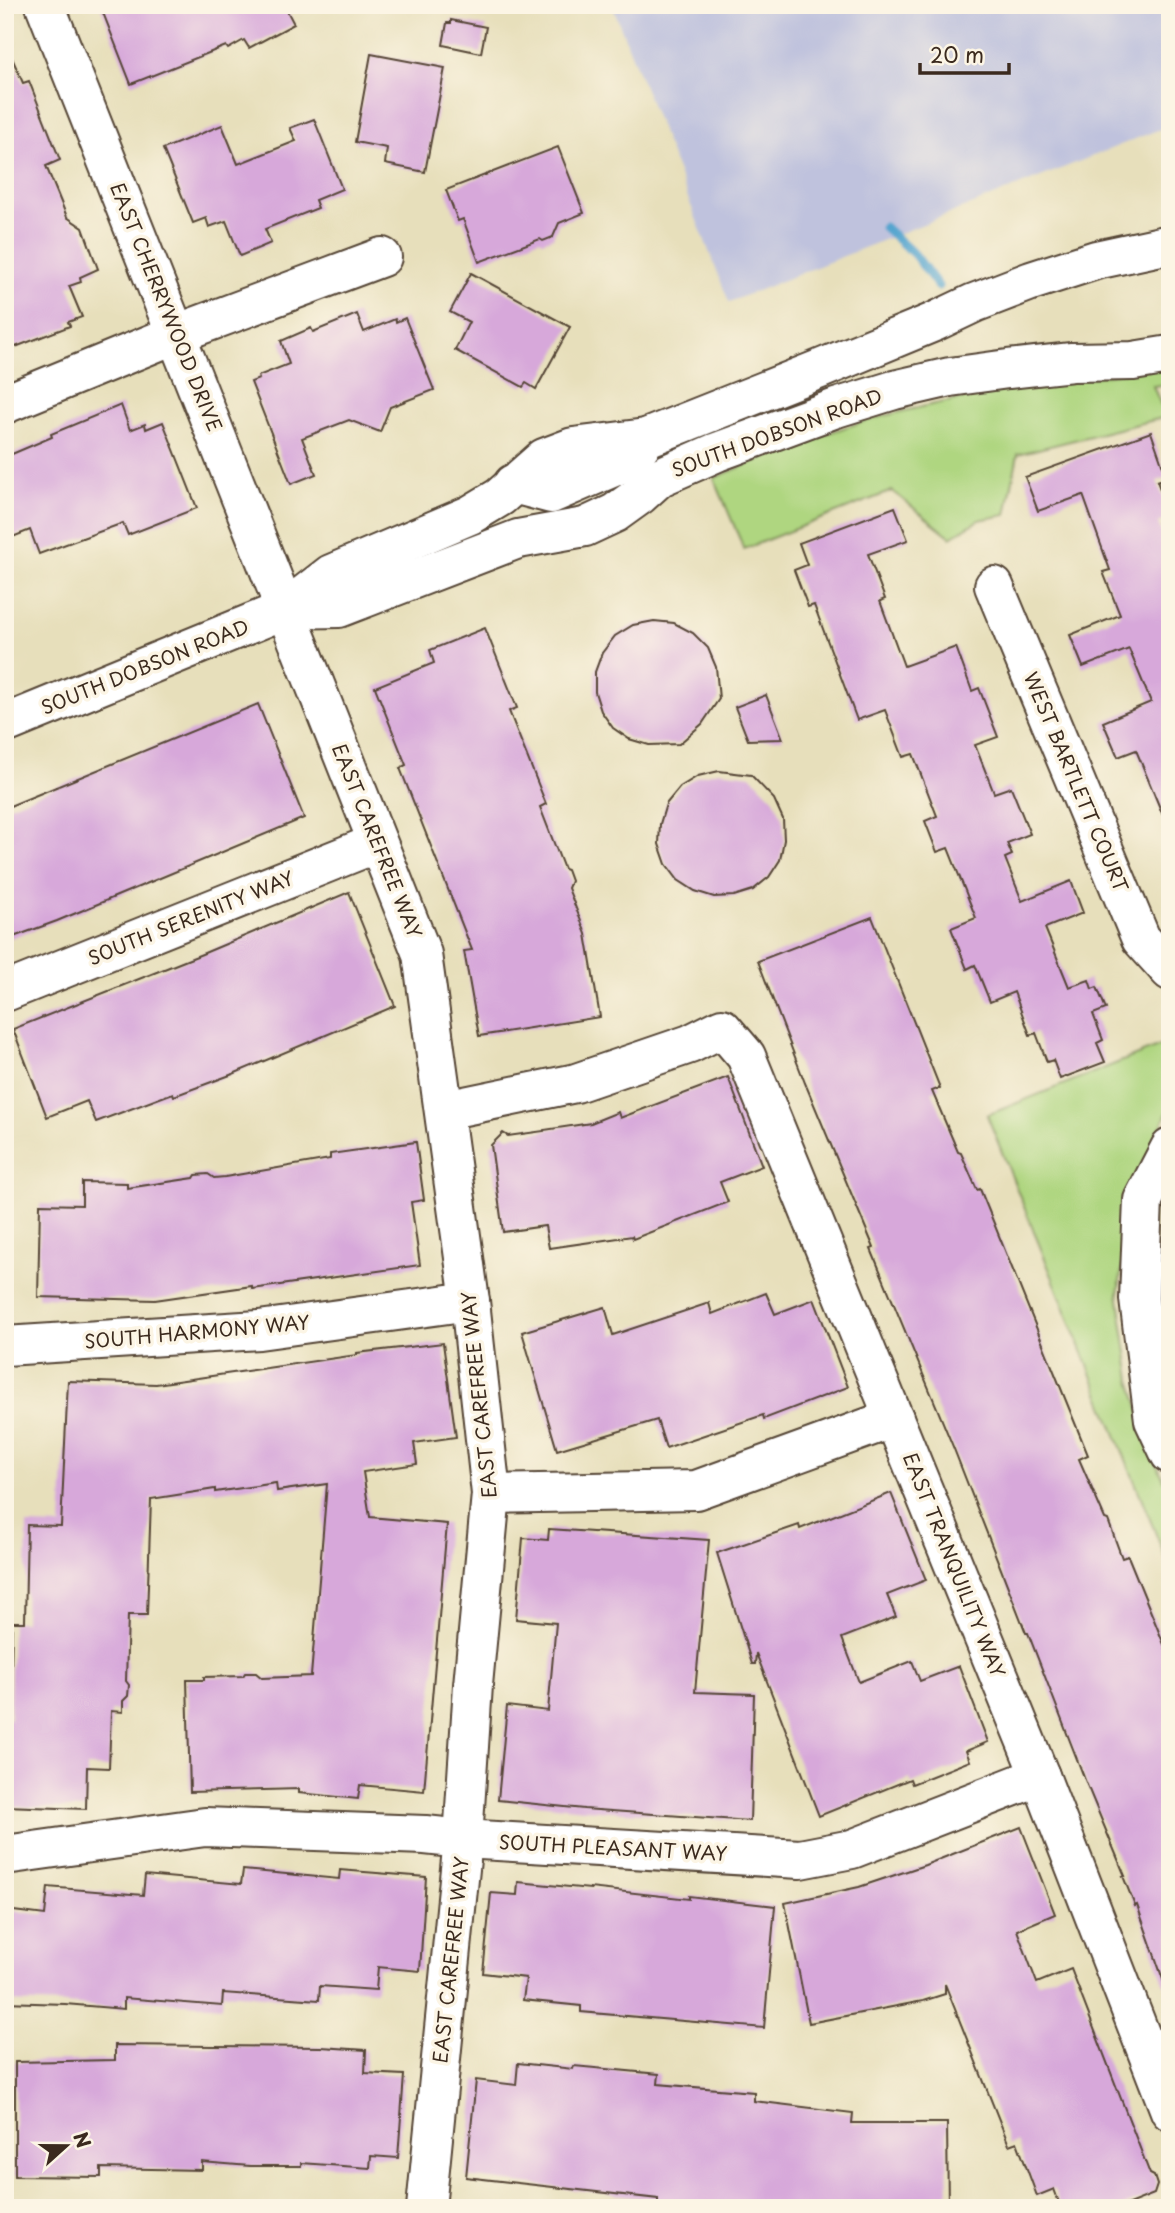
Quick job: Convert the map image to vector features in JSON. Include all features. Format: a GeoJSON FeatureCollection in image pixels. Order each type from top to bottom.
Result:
{"type":"FeatureCollection","features":[{"type":"Feature","properties":{"kind":"street","name":"EAST CHERRYWOOD DRIVE"},"geometry":{"type":"LineString","coordinates":[[46,5],[286,609]]}},
{"type":"Feature","properties":{"kind":"street","name":"SOUTH DOBSON ROAD"},"geometry":{"type":"LineString","coordinates":[[5,724],[286,609],[338,608],[385,571],[500,497],[544,458],[573,446],[646,438],[1031,281],[1096,260],[1170,244]]}},
{"type":"Feature","properties":{"kind":"street"},"geometry":{"type":"LineString","coordinates":[[5,404],[176,334],[382,257]]}},
{"type":"Feature","properties":{"kind":"street","name":"SOUTH DOBSON ROAD"},"geometry":{"type":"LineString","coordinates":[[385,571],[585,527],[615,513],[660,477],[717,452],[836,408],[894,390],[950,377],[1008,369],[1072,362],[1133,361],[1170,355]]}},
{"type":"Feature","properties":{"kind":"street"},"geometry":{"type":"LineString","coordinates":[[646,438],[660,477]]}},
{"type":"Feature","properties":{"kind":"street"},"geometry":{"type":"LineString","coordinates":[[513,484],[534,537]]}},
{"type":"Feature","properties":{"kind":"street","name":"WEST BARTLETT COURT"},"geometry":{"type":"LineString","coordinates":[[994,586],[1141,940],[1170,971]]}},
{"type":"Feature","properties":{"kind":"street","name":"EAST CAREFREE WAY"},"geometry":{"type":"LineString","coordinates":[[286,609],[422,954],[470,1301],[491,1494],[473,1685],[463,1839],[426,2208]]}},
{"type":"Feature","properties":{"kind":"street","name":"SOUTH SERENITY WAY"},"geometry":{"type":"LineString","coordinates":[[5,992],[377,843]]}},
{"type":"Feature","properties":{"kind":"street","name":"EAST TRANQUILITY WAY"},"geometry":{"type":"LineString","coordinates":[[445,1110],[576,1083],[690,1044],[722,1028],[746,1056],[1041,1776],[1170,2111]]}},
{"type":"Feature","properties":{"kind":"street"},"geometry":{"type":"LineString","coordinates":[[1170,1148],[1143,1200],[1139,1299],[1154,1420],[1170,1454]]}},
{"type":"Feature","properties":{"kind":"street","name":"SOUTH HARMONY WAY"},"geometry":{"type":"LineString","coordinates":[[5,1346],[259,1331],[470,1301]]}},
{"type":"Feature","properties":{"kind":"street"},"geometry":{"type":"LineString","coordinates":[[491,1494],[696,1490],[894,1418]]}},
{"type":"Feature","properties":{"kind":"street","name":"SOUTH PLEASANT WAY"},"geometry":{"type":"LineString","coordinates":[[5,1855],[205,1827],[425,1835],[800,1859],[852,1849],[1041,1776]]}},
{"type":"Feature","properties":{"kind":"shaded area"},"geometry":{"type":"Polygon","coordinates":[[[612,5],[1170,5],[1170,125],[729,302],[612,5]]]}},
{"type":"Feature","properties":{"kind":"green space"},"geometry":{"type":"Polygon","coordinates":[[[1170,365],[1170,384],[1153,386],[1166,417],[1018,454],[1006,515],[979,520],[951,537],[892,491],[744,549],[714,478],[817,437],[915,408],[1170,365]]]}},
{"type":"Feature","properties":{"kind":"green space"},"geometry":{"type":"Polygon","coordinates":[[[1170,1042],[1170,1106],[1136,1183],[1118,1293],[1131,1380],[1154,1458],[1170,1493],[1170,1569],[987,1115],[1170,1042]]]}},
{"type":"Feature","properties":{"kind":"building"},"geometry":{"type":"Polygon","coordinates":[[[100,5],[284,5],[294,24],[249,48],[244,40],[228,49],[226,46],[131,84],[100,5]]]}},
{"type":"Feature","properties":{"kind":"building"},"geometry":{"type":"Polygon","coordinates":[[[451,20],[486,27],[481,53],[443,45],[447,23],[451,23],[451,20]]]}},
{"type":"Feature","properties":{"kind":"building"},"geometry":{"type":"Polygon","coordinates":[[[5,42],[23,83],[29,81],[60,160],[46,166],[67,217],[83,228],[98,269],[80,277],[81,282],[69,286],[82,317],[68,322],[70,326],[5,351],[5,42]]]}},
{"type":"Feature","properties":{"kind":"building"},"geometry":{"type":"Polygon","coordinates":[[[371,54],[445,68],[425,172],[385,164],[387,148],[355,142],[371,54]]]}},
{"type":"Feature","properties":{"kind":"building"},"geometry":{"type":"Polygon","coordinates":[[[314,119],[342,189],[315,200],[318,208],[265,229],[271,243],[240,256],[226,221],[209,227],[206,218],[193,223],[163,149],[222,125],[238,164],[296,141],[290,128],[314,119]]]}},
{"type":"Feature","properties":{"kind":"building"},"geometry":{"type":"Polygon","coordinates":[[[558,147],[584,213],[559,223],[553,237],[543,241],[540,239],[479,262],[463,219],[458,221],[446,190],[558,147]]]}},
{"type":"Feature","properties":{"kind":"building"},"geometry":{"type":"Polygon","coordinates":[[[471,273],[570,327],[536,389],[526,383],[523,387],[455,350],[469,322],[450,312],[471,273]]]}},
{"type":"Feature","properties":{"kind":"building"},"geometry":{"type":"Polygon","coordinates":[[[357,314],[364,332],[395,319],[396,322],[405,318],[434,390],[390,407],[380,432],[349,420],[302,438],[316,474],[291,484],[251,382],[259,379],[258,376],[289,364],[281,341],[311,328],[313,332],[357,314]]]}},
{"type":"Feature","properties":{"kind":"building"},"geometry":{"type":"Polygon","coordinates":[[[121,405],[130,430],[145,424],[146,429],[163,422],[197,508],[128,535],[123,523],[39,554],[30,530],[5,540],[5,457],[52,437],[51,434],[121,405]]]}},
{"type":"Feature","properties":{"kind":"building"},"geometry":{"type":"Polygon","coordinates":[[[1151,432],[1167,478],[1157,481],[1170,516],[1170,519],[1158,523],[1170,553],[1169,830],[1136,750],[1118,757],[1103,722],[1151,702],[1129,649],[1083,667],[1070,635],[1120,615],[1103,572],[1110,570],[1083,495],[1038,511],[1025,477],[1151,432]]]}},
{"type":"Feature","properties":{"kind":"building"},"geometry":{"type":"Polygon","coordinates":[[[895,507],[908,540],[868,554],[885,599],[880,601],[904,666],[956,647],[972,691],[979,688],[998,737],[975,745],[994,793],[1011,787],[1030,834],[1007,843],[1012,855],[1005,858],[1022,901],[1071,881],[1083,913],[1045,928],[1069,987],[1089,980],[1092,989],[1097,987],[1106,1009],[1093,1014],[1103,1040],[1097,1043],[1105,1062],[1060,1079],[1053,1060],[1047,1062],[1036,1033],[1030,1035],[1014,992],[990,1002],[975,965],[967,969],[951,928],[976,918],[948,848],[937,852],[925,821],[937,816],[913,754],[903,757],[885,710],[857,720],[814,605],[808,607],[794,570],[807,565],[799,543],[895,507]]]}},
{"type":"Feature","properties":{"kind":"building"},"geometry":{"type":"Polygon","coordinates":[[[654,621],[674,623],[693,633],[708,648],[716,667],[719,699],[702,724],[679,744],[649,745],[629,739],[613,728],[601,711],[595,692],[595,672],[602,653],[615,636],[633,625],[654,621]]]}},
{"type":"Feature","properties":{"kind":"building"},"geometry":{"type":"Polygon","coordinates":[[[485,628],[517,708],[509,711],[546,804],[540,807],[571,881],[568,888],[586,934],[600,1017],[479,1036],[464,951],[472,950],[400,768],[406,765],[375,687],[434,663],[430,650],[485,628]]]}},
{"type":"Feature","properties":{"kind":"building"},"geometry":{"type":"Polygon","coordinates":[[[766,695],[783,739],[748,740],[735,707],[766,695]]]}},
{"type":"Feature","properties":{"kind":"building"},"geometry":{"type":"Polygon","coordinates":[[[258,704],[304,818],[5,940],[5,808],[258,704]]]}},
{"type":"Feature","properties":{"kind":"building"},"geometry":{"type":"Polygon","coordinates":[[[719,771],[751,775],[774,799],[783,819],[784,840],[780,860],[769,877],[753,890],[734,896],[714,897],[695,891],[678,880],[666,864],[659,844],[660,824],[666,804],[680,787],[698,776],[719,771]]]}},
{"type":"Feature","properties":{"kind":"building"},"geometry":{"type":"Polygon","coordinates":[[[349,892],[395,1006],[233,1074],[96,1122],[87,1101],[47,1117],[13,1029],[349,892]]]}},
{"type":"Feature","properties":{"kind":"building"},"geometry":{"type":"Polygon","coordinates":[[[872,917],[940,1088],[932,1091],[958,1152],[961,1153],[977,1190],[980,1189],[1088,1455],[1079,1459],[1105,1519],[1108,1520],[1122,1558],[1128,1556],[1170,1659],[1170,1987],[1166,1988],[1137,1905],[1135,1906],[1028,1633],[871,1249],[874,1248],[805,1083],[758,961],[872,917]]]}},
{"type":"Feature","properties":{"kind":"building"},"geometry":{"type":"Polygon","coordinates":[[[728,1077],[762,1166],[720,1182],[728,1202],[633,1239],[632,1236],[549,1248],[545,1226],[503,1232],[491,1145],[503,1133],[508,1136],[591,1123],[618,1112],[620,1118],[728,1077]]]}},
{"type":"Feature","properties":{"kind":"building"},"geometry":{"type":"Polygon","coordinates":[[[416,1142],[424,1200],[411,1202],[420,1265],[155,1300],[38,1297],[40,1204],[82,1205],[82,1182],[127,1183],[127,1188],[194,1178],[196,1175],[225,1177],[330,1159],[330,1154],[416,1142]]]}},
{"type":"Feature","properties":{"kind":"building"},"geometry":{"type":"Polygon","coordinates":[[[766,1293],[775,1314],[814,1299],[848,1387],[764,1419],[763,1415],[666,1448],[657,1420],[557,1450],[522,1332],[605,1307],[613,1335],[709,1303],[712,1314],[766,1293]]]}},
{"type":"Feature","properties":{"kind":"building"},"geometry":{"type":"Polygon","coordinates":[[[443,1343],[456,1437],[414,1443],[417,1464],[363,1472],[370,1517],[447,1524],[424,1791],[360,1785],[358,1799],[299,1793],[299,1789],[190,1792],[187,1680],[243,1676],[245,1673],[256,1673],[262,1678],[311,1676],[327,1484],[277,1491],[276,1483],[151,1499],[147,1615],[128,1615],[128,1696],[123,1701],[123,1712],[111,1711],[109,1768],[87,1767],[86,1809],[5,1806],[5,1719],[10,1719],[12,1622],[25,1622],[27,1525],[61,1526],[68,1381],[156,1384],[357,1353],[443,1343]]]}},
{"type":"Feature","properties":{"kind":"building"},"geometry":{"type":"Polygon","coordinates":[[[891,1493],[926,1580],[887,1595],[896,1617],[842,1638],[859,1682],[912,1661],[920,1681],[959,1666],[988,1742],[966,1751],[970,1761],[912,1784],[910,1779],[819,1816],[756,1653],[755,1664],[752,1664],[717,1553],[799,1525],[800,1529],[891,1493]]]}},
{"type":"Feature","properties":{"kind":"building"},"geometry":{"type":"Polygon","coordinates":[[[549,1529],[709,1540],[695,1692],[754,1694],[750,1821],[498,1800],[507,1706],[548,1711],[556,1623],[516,1619],[523,1538],[548,1540],[549,1529]]]}},
{"type":"Feature","properties":{"kind":"building"},"geometry":{"type":"Polygon","coordinates":[[[1021,1827],[1055,1914],[1017,1930],[1037,1983],[1071,1969],[1150,2174],[1154,2176],[1157,2185],[1154,2194],[1119,2208],[1061,2208],[1054,2189],[1037,2196],[1017,2142],[1009,2145],[945,1984],[945,1994],[923,2001],[809,2023],[785,1903],[859,1887],[925,1865],[1021,1827]]]}},
{"type":"Feature","properties":{"kind":"building"},"geometry":{"type":"Polygon","coordinates":[[[243,1870],[339,1879],[340,1870],[426,1877],[420,1971],[378,1967],[376,1990],[320,1986],[319,2000],[223,1993],[222,2006],[124,1998],[124,2009],[5,2002],[5,1910],[45,1915],[48,1887],[143,1895],[145,1875],[241,1884],[243,1870]]]}},
{"type":"Feature","properties":{"kind":"building"},"geometry":{"type":"Polygon","coordinates":[[[518,1882],[775,1906],[764,2028],[581,2012],[581,2006],[523,2000],[526,1978],[483,1973],[491,1893],[517,1895],[518,1882]]]}},
{"type":"Feature","properties":{"kind":"building"},"geometry":{"type":"Polygon","coordinates":[[[115,2045],[321,2047],[366,2050],[365,2073],[404,2075],[398,2158],[371,2156],[370,2168],[301,2163],[301,2166],[250,2166],[202,2162],[202,2170],[101,2168],[101,2177],[15,2176],[15,2062],[115,2060],[115,2045]]]}},
{"type":"Feature","properties":{"kind":"building"},"geometry":{"type":"Polygon","coordinates":[[[518,2063],[659,2074],[658,2084],[754,2092],[754,2101],[853,2113],[852,2123],[947,2123],[948,2208],[676,2208],[658,2206],[658,2199],[466,2177],[476,2080],[516,2085],[518,2063]]]}},
{"type":"Feature","properties":{"kind":"waterway"},"geometry":{"type":"LineString","coordinates":[[884,227],[915,255],[938,286]]}}]}
